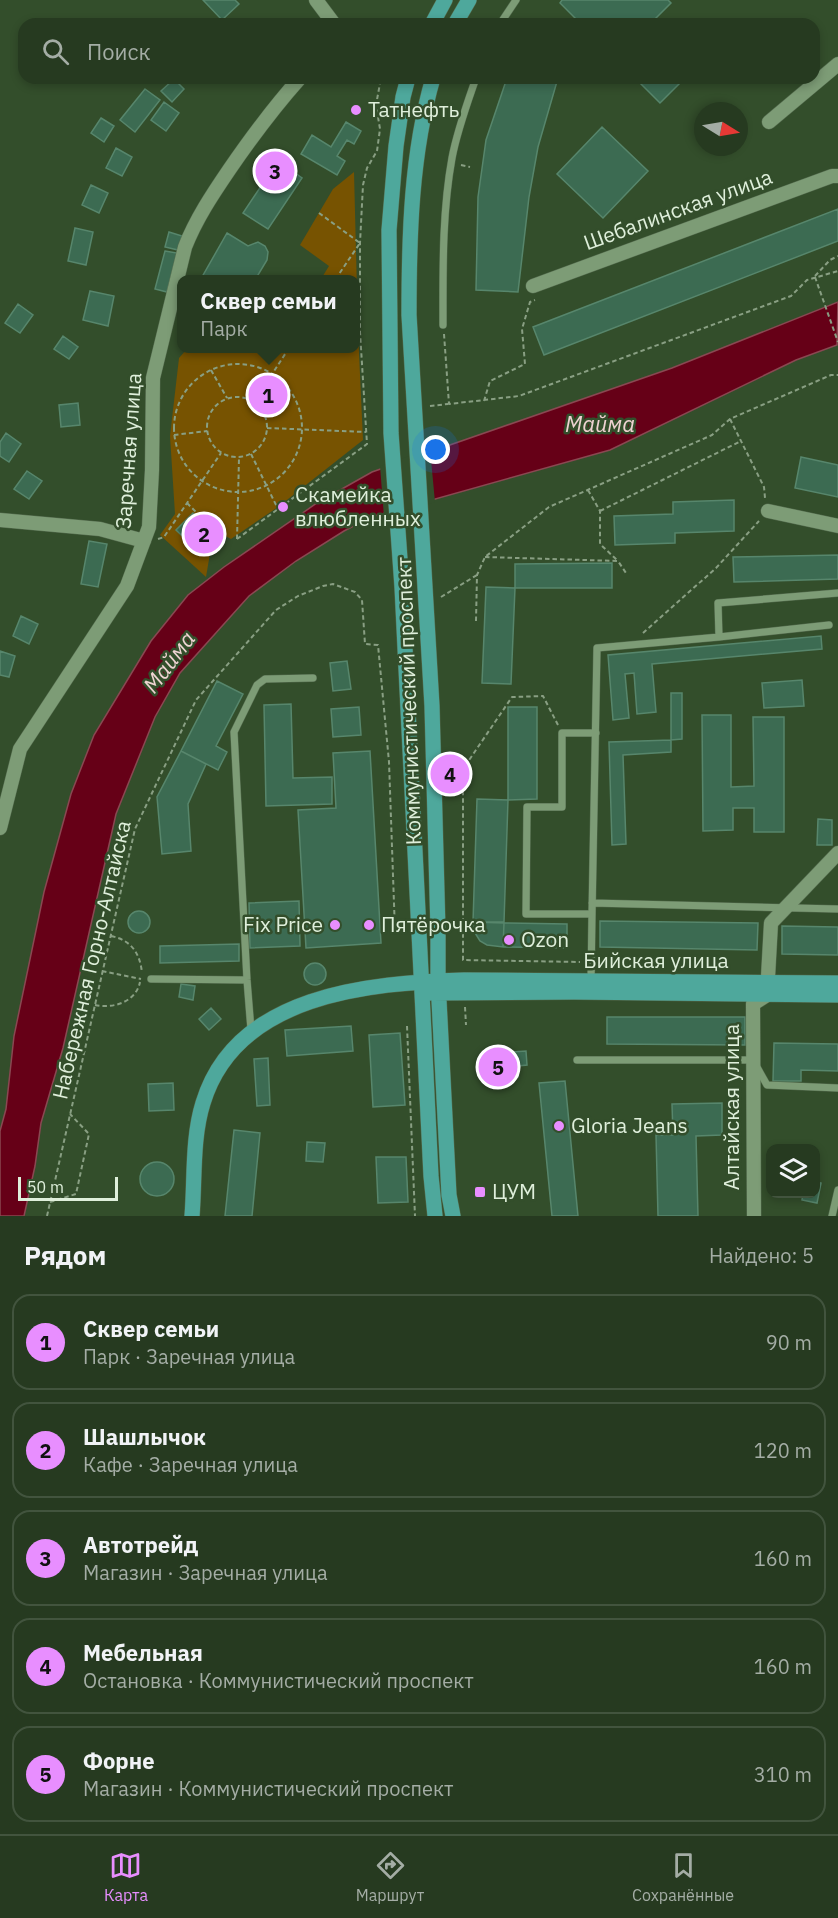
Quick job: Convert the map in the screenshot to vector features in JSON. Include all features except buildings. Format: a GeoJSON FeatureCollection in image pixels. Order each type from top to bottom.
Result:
{"type":"FeatureCollection","features":[{"type":"Feature","properties":{"kind":"main road"},"geometry":{"type":"LineString","coordinates":[[435,18],[445,0]]}},
{"type":"Feature","properties":{"kind":"main road"},"geometry":{"type":"LineString","coordinates":[[458,18],[469,0]]}},
{"type":"Feature","properties":{"kind":"main road","name":"Коммунистический проспект"},"geometry":{"type":"LineString","coordinates":[[406,84],[396,146],[389,230],[391,432],[430,987],[453,1216]]}},
{"type":"Feature","properties":{"kind":"main road","name":"Коммунистический проспект"},"geometry":{"type":"LineString","coordinates":[[431,84],[425,104],[415,174],[409,254],[409,315],[435,776],[430,987],[431,1176],[435,1216]]}},
{"type":"Feature","properties":{"kind":"main road","name":"Бийская улица"},"geometry":{"type":"LineString","coordinates":[[430,987],[591,981],[768,988],[838,995]]}},
{"type":"Feature","properties":{"kind":"main road","name":"Бийская улица"},"geometry":{"type":"LineString","coordinates":[[430,987],[768,988],[838,984]]}},
{"type":"Feature","properties":{"kind":"main road"},"geometry":{"type":"LineString","coordinates":[[192,1216],[198,1126],[203,1101],[221,1067],[251,1030],[318,998],[360,990],[430,987]]}},
{"type":"Feature","properties":{"kind":"main road"},"geometry":{"type":"LineString","coordinates":[[202,1216],[204,1168],[211,1104],[229,1070],[260,1035],[318,1007],[430,987]]}},
{"type":"Feature","properties":{"kind":"street"},"geometry":{"type":"LineString","coordinates":[[316,0],[330,18]]}},
{"type":"Feature","properties":{"kind":"street"},"geometry":{"type":"LineString","coordinates":[[820,80],[838,64]]}},
{"type":"Feature","properties":{"kind":"street","name":"Заречная улица"},"geometry":{"type":"LineString","coordinates":[[179,275],[186,247],[201,211],[257,130],[295,84]]}},
{"type":"Feature","properties":{"kind":"street"},"geometry":{"type":"LineString","coordinates":[[770,123],[815,84]]}},
{"type":"Feature","properties":{"kind":"street","name":"Шебалинская улица"},"geometry":{"type":"LineString","coordinates":[[537,292],[836,175]]}},
{"type":"Feature","properties":{"kind":"street","name":"Заречная улица"},"geometry":{"type":"LineString","coordinates":[[0,828],[20,749],[127,586],[149,527],[153,378],[177,283]]}},
{"type":"Feature","properties":{"kind":"street"},"geometry":{"type":"LineString","coordinates":[[768,511],[838,526]]}},
{"type":"Feature","properties":{"kind":"street"},"geometry":{"type":"LineString","coordinates":[[0,520],[100,529],[144,541]]}},
{"type":"Feature","properties":{"kind":"street","name":"Алтайская улица"},"geometry":{"type":"LineString","coordinates":[[753,1216],[753,1004],[768,988],[771,923],[838,853]]}},
{"type":"Feature","properties":{"kind":"lane"},"geometry":{"type":"LineString","coordinates":[[504,18],[516,0]]}},
{"type":"Feature","properties":{"kind":"lane"},"geometry":{"type":"LineString","coordinates":[[443,326],[442,257],[452,158],[474,84]]}},
{"type":"Feature","properties":{"kind":"lane"},"geometry":{"type":"LineString","coordinates":[[719,637],[718,603],[838,593]]}},
{"type":"Feature","properties":{"kind":"lane"},"geometry":{"type":"LineString","coordinates":[[591,981],[597,648],[829,625]]}},
{"type":"Feature","properties":{"kind":"lane"},"geometry":{"type":"LineString","coordinates":[[251,1030],[246,980],[234,732],[261,681],[314,678]]}},
{"type":"Feature","properties":{"kind":"lane"},"geometry":{"type":"LineString","coordinates":[[592,914],[526,914],[527,807],[562,807],[562,733],[596,733]]}},
{"type":"Feature","properties":{"kind":"lane"},"geometry":{"type":"LineString","coordinates":[[592,903],[838,909]]}},
{"type":"Feature","properties":{"kind":"lane"},"geometry":{"type":"LineString","coordinates":[[152,979],[246,980]]}},
{"type":"Feature","properties":{"kind":"lane"},"geometry":{"type":"LineString","coordinates":[[578,1060],[753,1060],[767,1085],[838,1088]]}},
{"type":"Feature","properties":{"kind":"lane"},"geometry":{"type":"LineString","coordinates":[[832,1216],[838,1190]]}},
{"type":"Feature","properties":{"kind":"path"},"geometry":{"type":"LineString","coordinates":[[239,457],[237,539],[367,444],[360,332],[360,243],[363,185],[367,168],[377,151],[380,129],[376,105],[380,84]]}},
{"type":"Feature","properties":{"kind":"path"},"geometry":{"type":"LineString","coordinates":[[319,213],[360,243]]}},
{"type":"Feature","properties":{"kind":"path"},"geometry":{"type":"LineString","coordinates":[[338,275],[360,243]]}},
{"type":"Feature","properties":{"kind":"path"},"geometry":{"type":"LineString","coordinates":[[815,276],[830,260],[838,256]]}},
{"type":"Feature","properties":{"kind":"path"},"geometry":{"type":"LineString","coordinates":[[424,406],[519,396],[791,296],[807,280],[838,271]]}},
{"type":"Feature","properties":{"kind":"path"},"geometry":{"type":"LineString","coordinates":[[815,276],[838,342]]}},
{"type":"Feature","properties":{"kind":"path"},"geometry":{"type":"LineString","coordinates":[[484,401],[490,381],[525,364],[522,329],[530,302],[537,292]]}},
{"type":"Feature","properties":{"kind":"path"},"geometry":{"type":"LineString","coordinates":[[443,326],[449,404],[451,404]]}},
{"type":"Feature","properties":{"kind":"path"},"geometry":{"type":"LineString","coordinates":[[254,402],[285,353]]}},
{"type":"Feature","properties":{"kind":"path"},"geometry":{"type":"LineString","coordinates":[[231,364],[252,366],[272,374],[288,388],[299,408],[302,430],[299,447],[292,463],[266,486],[252,491],[237,492],[219,489],[201,481],[188,469],[179,453],[174,435],[175,416],[182,397],[194,381],[211,370],[231,364]]}},
{"type":"Feature","properties":{"kind":"path"},"geometry":{"type":"LineString","coordinates":[[211,370],[227,398]]}},
{"type":"Feature","properties":{"kind":"path"},"geometry":{"type":"LineString","coordinates":[[476,621],[477,575],[485,558],[549,507],[712,435],[730,419],[831,375],[838,375]]}},
{"type":"Feature","properties":{"kind":"path"},"geometry":{"type":"LineString","coordinates":[[236,396],[254,402],[266,418],[267,428],[262,443],[250,454],[230,457],[221,453],[214,447],[207,431],[207,421],[211,411],[227,398],[236,396]]}},
{"type":"Feature","properties":{"kind":"path"},"geometry":{"type":"LineString","coordinates":[[630,645],[716,568],[768,511],[764,487],[730,419]]}},
{"type":"Feature","properties":{"kind":"path"},"geometry":{"type":"LineString","coordinates":[[267,428],[367,432]]}},
{"type":"Feature","properties":{"kind":"path"},"geometry":{"type":"LineString","coordinates":[[174,435],[207,431]]}},
{"type":"Feature","properties":{"kind":"path"},"geometry":{"type":"LineString","coordinates":[[600,511],[741,441]]}},
{"type":"Feature","properties":{"kind":"path"},"geometry":{"type":"LineString","coordinates":[[144,541],[164,537],[221,453]]}},
{"type":"Feature","properties":{"kind":"path"},"geometry":{"type":"LineString","coordinates":[[250,454],[278,509]]}},
{"type":"Feature","properties":{"kind":"path"},"geometry":{"type":"LineString","coordinates":[[588,490],[600,511],[600,544],[618,561],[626,573]]}},
{"type":"Feature","properties":{"kind":"path"},"geometry":{"type":"LineString","coordinates":[[187,503],[214,530]]}},
{"type":"Feature","properties":{"kind":"path"},"geometry":{"type":"LineString","coordinates":[[485,558],[618,561]]}},
{"type":"Feature","properties":{"kind":"path"},"geometry":{"type":"LineString","coordinates":[[439,598],[477,575]]}},
{"type":"Feature","properties":{"kind":"path","name":"Набережная Горно-Алтайска"},"geometry":{"type":"LineString","coordinates":[[47,1216],[135,829],[196,700],[276,610],[298,596],[333,584],[355,592],[362,600],[365,644],[378,645],[389,762],[395,933]]}},
{"type":"Feature","properties":{"kind":"path"},"geometry":{"type":"LineString","coordinates":[[562,733],[543,696],[512,697],[463,769],[463,960],[591,962]]}},
{"type":"Feature","properties":{"kind":"path"},"geometry":{"type":"LineString","coordinates":[[95,1005],[121,1004],[132,996],[139,987],[141,979],[140,959],[132,947],[123,938],[111,936]]}},
{"type":"Feature","properties":{"kind":"path"},"geometry":{"type":"LineString","coordinates":[[102,971],[141,979]]}},
{"type":"Feature","properties":{"kind":"path"},"geometry":{"type":"LineString","coordinates":[[465,998],[466,1025]]}},
{"type":"Feature","properties":{"kind":"path"},"geometry":{"type":"LineString","coordinates":[[407,1026],[415,1216]]}},
{"type":"Feature","properties":{"kind":"path"},"geometry":{"type":"LineString","coordinates":[[50,1202],[76,1194],[90,1134],[70,1114]]}},
{"type":"Feature","properties":{"kind":"shaded area"},"geometry":{"type":"Polygon","coordinates":[[[354,172],[357,275],[323,275],[329,266],[300,245],[333,189],[354,172]]]}},
{"type":"Feature","properties":{"kind":"shaded area"},"geometry":{"type":"Polygon","coordinates":[[[183,353],[359,353],[363,440],[278,507],[231,539],[214,530],[206,577],[160,535],[175,514],[170,436],[179,358],[183,353]]]}},
{"type":"Feature","properties":{"kind":"water","name":"Майма"},"geometry":{"type":"Polygon","coordinates":[[[838,302],[837,345],[796,360],[610,450],[371,517],[296,561],[249,596],[180,673],[155,717],[116,814],[63,1048],[41,1123],[35,1166],[24,1216],[0,1216],[0,1131],[6,1109],[14,1036],[44,892],[71,794],[94,735],[151,641],[188,595],[224,567],[317,503],[372,472],[672,368],[838,302]]]}},
{"type":"Feature","properties":{"kind":"pier"},"geometry":{"type":"Polygon","coordinates":[[[430,449],[435,502],[384,517],[380,466],[430,449]]]}},
{"type":"Feature","properties":{"kind":"place","name":"Татнефть"},"geometry":{"type":"Point","coordinates":[356,110]}},
{"type":"Feature","properties":{"kind":"place","name":"Автотрейд"},"geometry":{"type":"Point","coordinates":[275,171]}},
{"type":"Feature","properties":{"kind":"place","name":"Сквер семьи"},"geometry":{"type":"Point","coordinates":[268,395]}},
{"type":"Feature","properties":{"kind":"place","name":"Скамейка влюбленных"},"geometry":{"type":"Point","coordinates":[283,507]}},
{"type":"Feature","properties":{"kind":"place","name":"Шашлычок"},"geometry":{"type":"Point","coordinates":[204,534]}},
{"type":"Feature","properties":{"kind":"place","name":"Мебельная"},"geometry":{"type":"Point","coordinates":[450,774]}},
{"type":"Feature","properties":{"kind":"place","name":"Fix Price"},"geometry":{"type":"Point","coordinates":[335,925]}},
{"type":"Feature","properties":{"kind":"place","name":"Пятёрочка"},"geometry":{"type":"Point","coordinates":[369,925]}},
{"type":"Feature","properties":{"kind":"place","name":"Ozon"},"geometry":{"type":"Point","coordinates":[509,940]}},
{"type":"Feature","properties":{"kind":"place","name":"Форне"},"geometry":{"type":"Point","coordinates":[498,1067]}},
{"type":"Feature","properties":{"kind":"place","name":"Gloria Jeans"},"geometry":{"type":"Point","coordinates":[559,1126]}},
{"type":"Feature","properties":{"kind":"place","name":"ЦУМ"},"geometry":{"type":"Point","coordinates":[480,1192]}}]}
